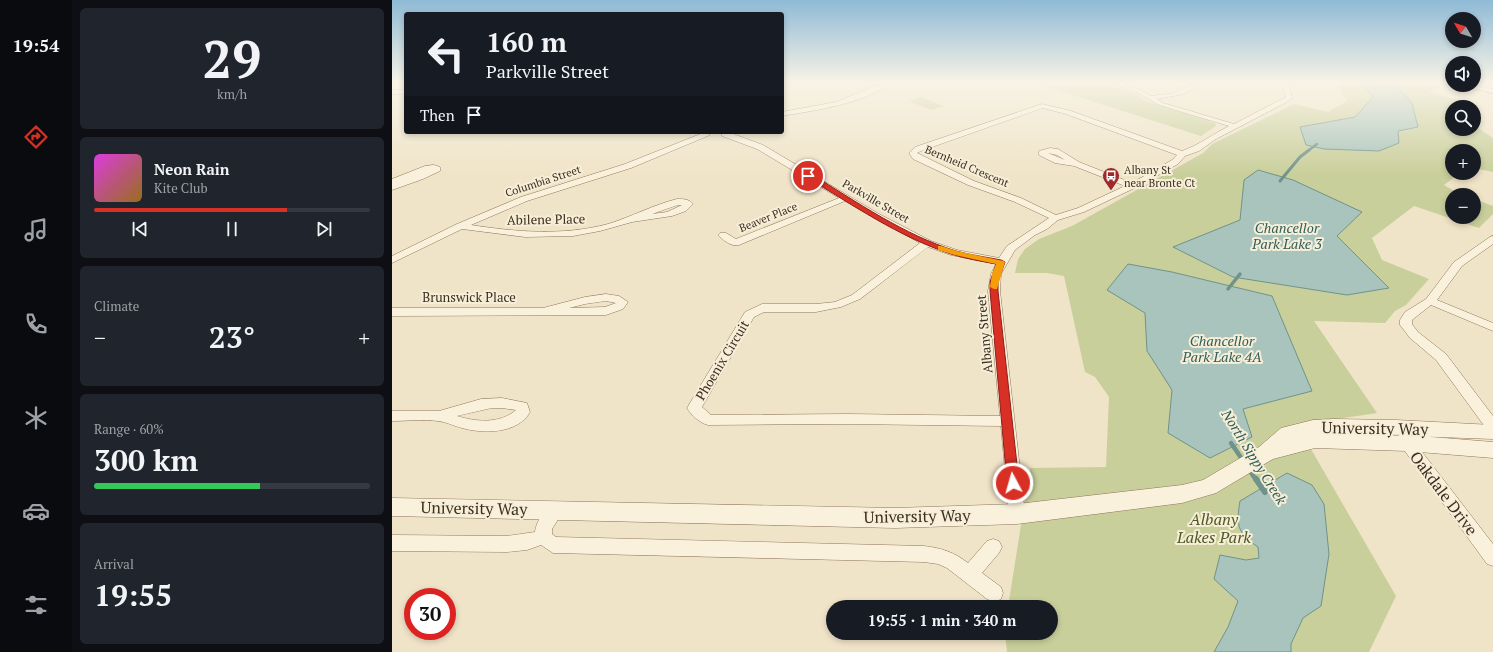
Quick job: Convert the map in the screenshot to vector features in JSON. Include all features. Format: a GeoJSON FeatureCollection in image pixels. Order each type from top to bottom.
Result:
{"type":"FeatureCollection","features":[{"type":"Feature","properties":{"kind":"street","name":"Bernheid Crescent"},"geometry":{"type":"LineString","coordinates":[[1020,113],[918,149],[913,153],[917,158],[963,179],[1018,200],[1055,218]]}},
{"type":"Feature","properties":{"kind":"street","name":"Bernheid Crescent"},"geometry":{"type":"LineString","coordinates":[[1068,113],[1108,126],[1182,154]]}},
{"type":"Feature","properties":{"kind":"street"},"geometry":{"type":"LineString","coordinates":[[1193,113],[1235,126]]}},
{"type":"Feature","properties":{"kind":"street","name":"Albany Street"},"geometry":{"type":"LineString","coordinates":[[1017,514],[1006,420],[994,291],[994,282],[1001,262],[1011,248],[1032,233],[1050,223],[1055,218],[1081,210],[1132,186],[1175,162],[1182,154],[1196,149],[1213,137],[1260,113]]}},
{"type":"Feature","properties":{"kind":"street","name":"Parkville Street"},"geometry":{"type":"LineString","coordinates":[[716,134],[760,147],[890,224],[927,243],[955,253],[1001,262]]}},
{"type":"Feature","properties":{"kind":"street","name":"Columbia Street"},"geometry":{"type":"LineString","coordinates":[[392,260],[460,226],[524,199],[628,166],[716,134]]}},
{"type":"Feature","properties":{"kind":"street"},"geometry":{"type":"LineString","coordinates":[[1076,164],[1132,186]]}},
{"type":"Feature","properties":{"kind":"street"},"geometry":{"type":"LineString","coordinates":[[392,182],[428,168],[434,167],[437,169],[392,187]]}},
{"type":"Feature","properties":{"kind":"street","name":"Beaver Place"},"geometry":{"type":"LineString","coordinates":[[722,235],[737,246],[846,198]]}},
{"type":"Feature","properties":{"kind":"street","name":"Abilene Place"},"geometry":{"type":"LineString","coordinates":[[460,226],[501,233],[549,234],[589,231],[631,219],[677,202],[685,202],[688,204],[685,207],[670,213],[631,219]]}},
{"type":"Feature","properties":{"kind":"street"},"geometry":{"type":"LineString","coordinates":[[1493,239],[1458,264],[1430,301],[1409,315],[1406,320],[1406,325],[1414,335],[1440,357],[1493,427]]}},
{"type":"Feature","properties":{"kind":"street","name":"Phoenix Circuit"},"geometry":{"type":"LineString","coordinates":[[927,243],[856,297],[837,305],[816,308],[762,308],[749,315],[694,408],[708,420],[1006,420]]}},
{"type":"Feature","properties":{"kind":"street","name":"Brunswick Place"},"geometry":{"type":"LineString","coordinates":[[392,312],[606,311],[619,307],[622,302],[615,298],[597,298],[583,300],[545,311]]}},
{"type":"Feature","properties":{"kind":"street"},"geometry":{"type":"LineString","coordinates":[[1430,301],[1493,327]]}},
{"type":"Feature","properties":{"kind":"street"},"geometry":{"type":"LineString","coordinates":[[392,416],[440,416],[461,409],[489,403],[515,403],[522,407],[523,412],[517,418],[504,424],[484,426],[463,424],[440,416]]}},
{"type":"Feature","properties":{"kind":"street","name":"University Way"},"geometry":{"type":"LineString","coordinates":[[392,507],[895,518],[1017,514],[1182,494],[1208,487],[1266,453],[1288,434],[1313,427],[1396,427],[1493,432]]}},
{"type":"Feature","properties":{"kind":"street","name":"Oakdale Drive"},"geometry":{"type":"LineString","coordinates":[[1396,427],[1493,558]]}},
{"type":"Feature","properties":{"kind":"street","name":"University Way"},"geometry":{"type":"LineString","coordinates":[[1266,453],[1315,440],[1407,443],[1493,450]]}},
{"type":"Feature","properties":{"kind":"street","name":"University Way"},"geometry":{"type":"LineString","coordinates":[[543,537],[544,527],[556,510]]}},
{"type":"Feature","properties":{"kind":"street"},"geometry":{"type":"LineString","coordinates":[[392,543],[507,544],[527,542],[543,537],[553,545],[924,554],[940,556],[953,562],[994,593]]}},
{"type":"Feature","properties":{"kind":"street"},"geometry":{"type":"LineString","coordinates":[[970,574],[993,547]]}},
{"type":"Feature","properties":{"kind":"green space"},"geometry":{"type":"Polygon","coordinates":[[[1130,113],[1185,113],[1215,123],[1216,126],[1201,136],[1130,113]]]}},
{"type":"Feature","properties":{"kind":"green space","name":"Albany Lakes Park"},"geometry":{"type":"Polygon","coordinates":[[[1275,113],[1445,113],[1445,136],[1481,136],[1481,130],[1493,138],[1493,172],[1481,169],[1481,144],[1445,144],[1445,180],[1451,180],[1444,185],[1449,188],[1445,188],[1445,216],[1414,206],[1372,238],[1382,260],[1429,279],[1406,305],[1395,311],[1385,323],[1314,321],[1377,413],[1297,425],[1396,596],[1369,652],[1007,652],[1006,640],[1058,640],[1058,600],[1009,600],[1030,468],[1106,467],[1109,397],[1095,377],[1085,372],[1064,276],[1047,273],[1015,273],[1018,259],[1025,249],[1039,239],[1072,226],[1203,153],[1212,144],[1275,113]]]}},
{"type":"Feature","properties":{"kind":"green space","name":"Albany Lakes Park"},"geometry":{"type":"Polygon","coordinates":[[[1481,202],[1493,206],[1493,214],[1479,228],[1467,224],[1481,224],[1481,202]]]}},
{"type":"Feature","properties":{"kind":"water"},"geometry":{"type":"Polygon","coordinates":[[[1358,113],[1415,113],[1418,127],[1398,131],[1399,143],[1379,151],[1324,149],[1306,145],[1300,127],[1355,117],[1358,113]]]}},
{"type":"Feature","properties":{"kind":"water","name":"Chancellor Park Lake 3"},"geometry":{"type":"Polygon","coordinates":[[[1258,170],[1293,180],[1362,212],[1337,236],[1389,288],[1347,295],[1233,277],[1173,247],[1240,220],[1244,180],[1258,170]]]}},
{"type":"Feature","properties":{"kind":"water","name":"Chancellor Park Lake 4A"},"geometry":{"type":"Polygon","coordinates":[[[1128,264],[1172,272],[1272,296],[1312,391],[1243,409],[1252,437],[1210,458],[1168,433],[1172,390],[1147,351],[1145,313],[1107,290],[1128,264]]]}},
{"type":"Feature","properties":{"kind":"water"},"geometry":{"type":"Polygon","coordinates":[[[1287,473],[1312,485],[1324,504],[1329,554],[1321,606],[1303,618],[1291,644],[1291,652],[1214,652],[1228,627],[1238,601],[1214,579],[1220,555],[1246,560],[1259,558],[1258,547],[1242,533],[1238,522],[1240,501],[1287,473]]]}},
{"type":"Feature","properties":{"kind":"waterway","name":"North Sippy Creek"},"geometry":{"type":"LineString","coordinates":[[1308,151],[1317,144]]}},
{"type":"Feature","properties":{"kind":"waterway","name":"North Sippy Creek"},"geometry":{"type":"LineString","coordinates":[[1280,181],[1300,157],[1309,150]]}},
{"type":"Feature","properties":{"kind":"waterway","name":"North Sippy Creek"},"geometry":{"type":"LineString","coordinates":[[1228,289],[1240,274]]}},
{"type":"Feature","properties":{"kind":"waterway","name":"North Sippy Creek"},"geometry":{"type":"LineString","coordinates":[[1231,443],[1244,462]]}},
{"type":"Feature","properties":{"kind":"waterway","name":"North Sippy Creek"},"geometry":{"type":"LineString","coordinates":[[1248,468],[1256,480]]}},
{"type":"Feature","properties":{"kind":"waterway","name":"North Sippy Creek"},"geometry":{"type":"LineString","coordinates":[[1256,479],[1265,492]]}},
{"type":"Feature","properties":{"kind":"slow traffic"},"geometry":{"type":"LineString","coordinates":[[941,248],[955,253],[1001,262],[996,274],[994,287]]}},
{"type":"Feature","properties":{"kind":"place","name":"Albany St near Bronte Ct"},"geometry":{"type":"Point","coordinates":[1111,191]}},
{"type":"Feature","properties":{"kind":"route"},"geometry":{"type":"LineString","coordinates":[[808,176],[883,220],[927,243],[955,253],[1001,262],[994,282],[994,291],[1013,483]]}}]}
